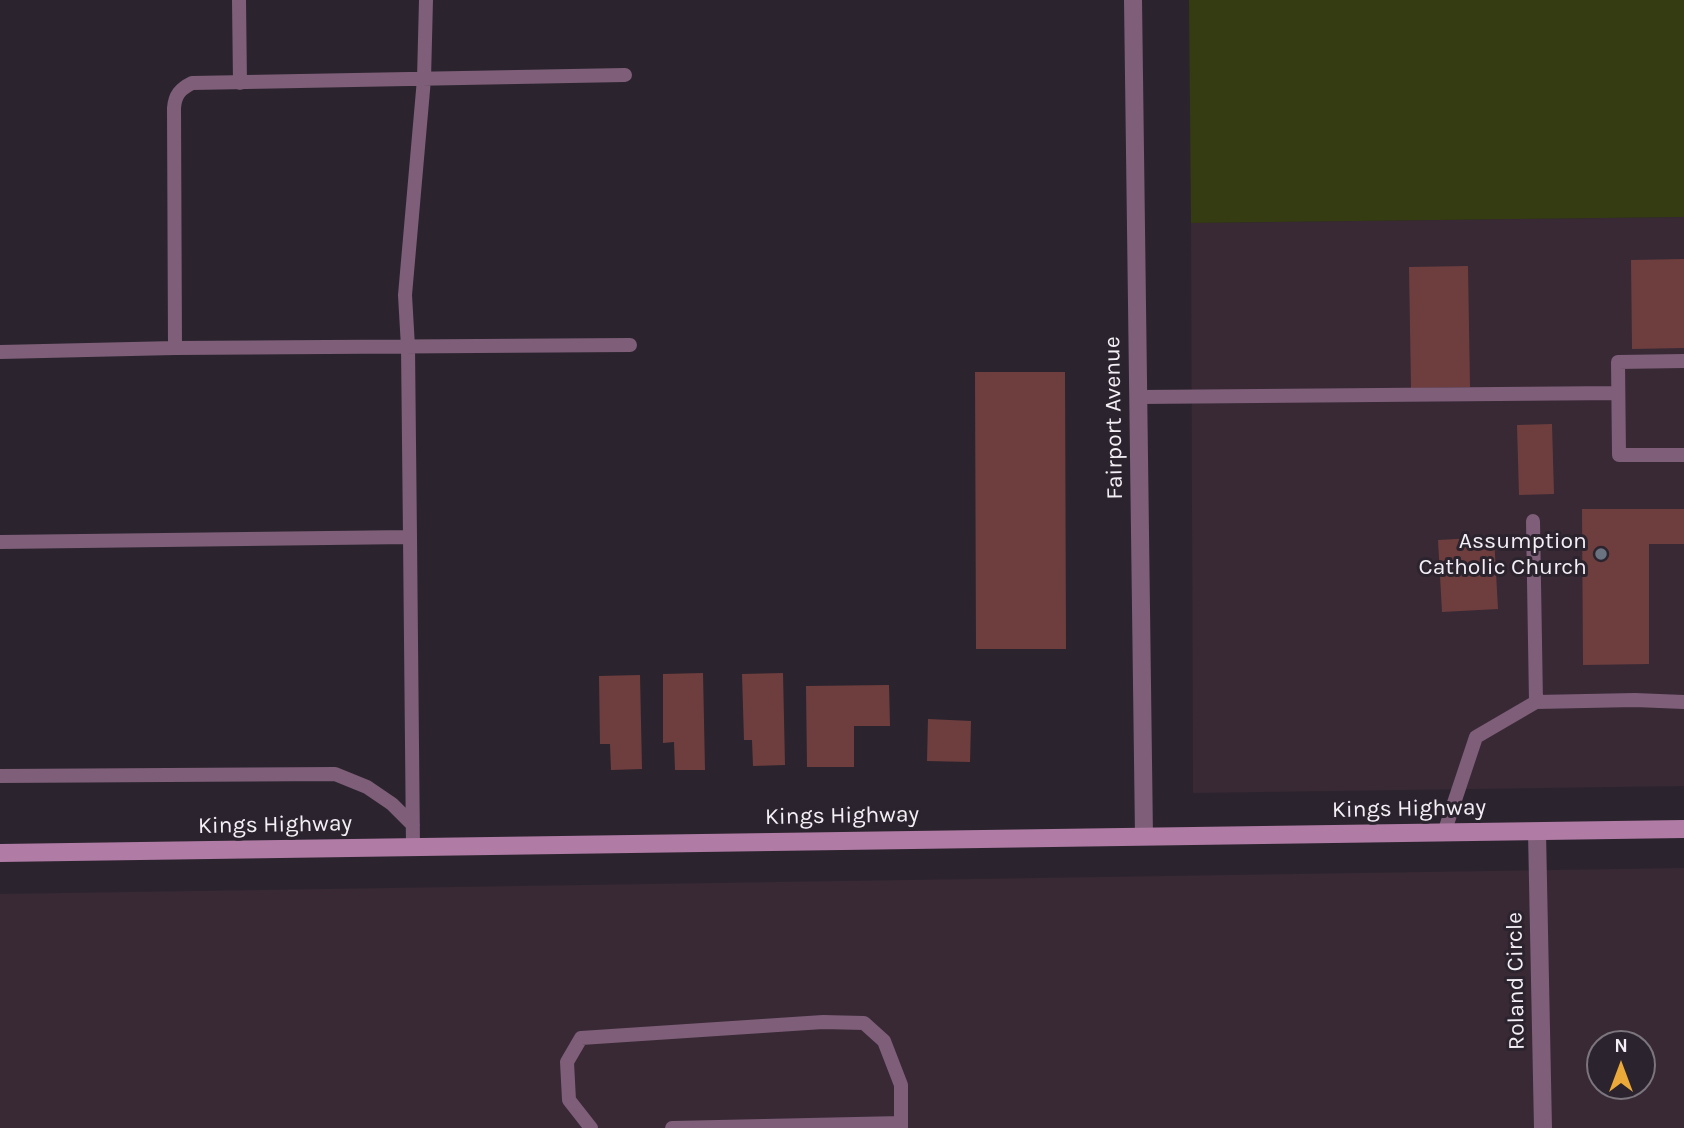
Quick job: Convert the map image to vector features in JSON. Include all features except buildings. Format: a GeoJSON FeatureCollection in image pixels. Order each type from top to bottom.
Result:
{"type":"FeatureCollection","features":[{"type":"Feature","properties":{"kind":"street","name":"Fairport Avenue"},"geometry":{"type":"LineString","coordinates":[[1133,0],[1144,836]]}},
{"type":"Feature","properties":{"kind":"street","name":"Kings Highway"},"geometry":{"type":"LineString","coordinates":[[0,853],[1684,829]]}},
{"type":"Feature","properties":{"kind":"street","name":"Roland Circle"},"geometry":{"type":"LineString","coordinates":[[1537,832],[1543,1128]]}},
{"type":"Feature","properties":{"kind":"lane"},"geometry":{"type":"LineString","coordinates":[[239,0],[240,83]]}},
{"type":"Feature","properties":{"kind":"lane"},"geometry":{"type":"LineString","coordinates":[[413,848],[408,347],[405,295],[424,79],[426,0]]}},
{"type":"Feature","properties":{"kind":"lane"},"geometry":{"type":"LineString","coordinates":[[175,348],[174,108],[175,98],[181,89],[192,83],[625,75]]}},
{"type":"Feature","properties":{"kind":"lane"},"geometry":{"type":"LineString","coordinates":[[0,352],[630,345]]}},
{"type":"Feature","properties":{"kind":"lane"},"geometry":{"type":"LineString","coordinates":[[1684,360],[1618,362],[1619,455],[1684,455]]}},
{"type":"Feature","properties":{"kind":"lane"},"geometry":{"type":"LineString","coordinates":[[1139,397],[1618,393]]}},
{"type":"Feature","properties":{"kind":"lane"},"geometry":{"type":"LineString","coordinates":[[1533,522],[1536,702]]}},
{"type":"Feature","properties":{"kind":"lane"},"geometry":{"type":"LineString","coordinates":[[0,542],[410,537]]}},
{"type":"Feature","properties":{"kind":"lane"},"geometry":{"type":"LineString","coordinates":[[1444,833],[1476,737],[1536,702],[1684,702]]}},
{"type":"Feature","properties":{"kind":"lane"},"geometry":{"type":"LineString","coordinates":[[0,776],[335,774],[367,787],[392,804],[413,825]]}},
{"type":"Feature","properties":{"kind":"lane"},"geometry":{"type":"LineString","coordinates":[[591,1128],[569,1100],[566,1062],[581,1038],[823,1022],[864,1023],[884,1041],[901,1085],[901,1125],[672,1128]]}},
{"type":"Feature","properties":{"kind":"shaded area"},"geometry":{"type":"Polygon","coordinates":[[[1684,217],[1684,786],[1193,793],[1191,223],[1684,217]]]}},
{"type":"Feature","properties":{"kind":"shaded area"},"geometry":{"type":"Polygon","coordinates":[[[1684,868],[1684,1128],[0,1128],[0,894],[1684,868]]]}},
{"type":"Feature","properties":{"kind":"green space"},"geometry":{"type":"Polygon","coordinates":[[[1189,0],[1684,0],[1684,217],[1191,223],[1189,0]]]}},
{"type":"Feature","properties":{"kind":"place","name":"Assumption Catholic Church"},"geometry":{"type":"Point","coordinates":[1601,554]}}]}
